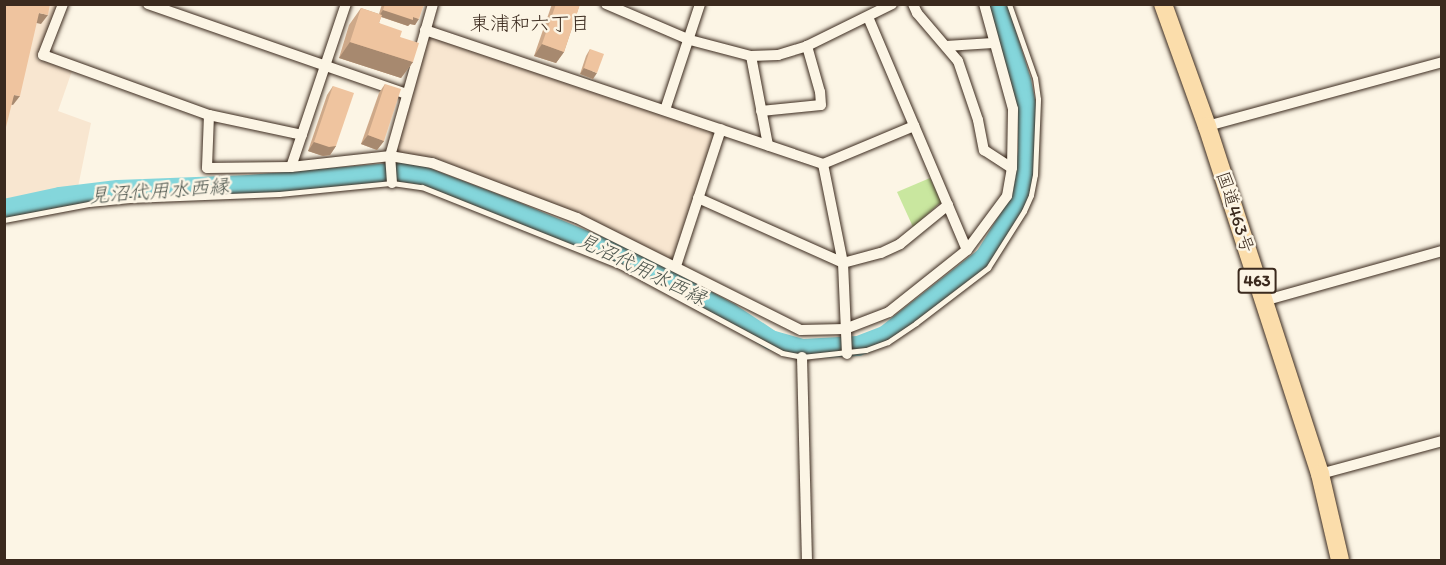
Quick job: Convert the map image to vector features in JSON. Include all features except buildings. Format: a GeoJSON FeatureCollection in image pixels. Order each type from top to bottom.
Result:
{"type":"FeatureCollection","features":[{"type":"Feature","properties":{"kind":"highway","name":"国道463号"},"geometry":{"type":"LineString","coordinates":[[1162,4],[1208,126],[1320,474],[1340,561]]}},
{"type":"Feature","properties":{"kind":"street"},"geometry":{"type":"LineString","coordinates":[[63,4],[43,55],[209,115],[302,135]]}},
{"type":"Feature","properties":{"kind":"street"},"geometry":{"type":"LineString","coordinates":[[148,4],[406,94]]}},
{"type":"Feature","properties":{"kind":"street"},"geometry":{"type":"LineString","coordinates":[[291,167],[346,4]]}},
{"type":"Feature","properties":{"kind":"street"},"geometry":{"type":"LineString","coordinates":[[392,183],[391,161],[406,94],[433,4]]}},
{"type":"Feature","properties":{"kind":"street"},"geometry":{"type":"LineString","coordinates":[[606,4],[690,40],[751,56],[778,55],[807,46],[892,4]]}},
{"type":"Feature","properties":{"kind":"street"},"geometry":{"type":"LineString","coordinates":[[665,110],[700,4]]}},
{"type":"Feature","properties":{"kind":"street"},"geometry":{"type":"LineString","coordinates":[[913,4],[917,13],[958,61],[978,120],[984,150],[1012,168]]}},
{"type":"Feature","properties":{"kind":"street"},"geometry":{"type":"LineString","coordinates":[[209,115],[207,168],[291,167],[391,161],[432,163],[577,218],[801,330],[845,329],[889,312],[967,250],[1007,196],[1012,168],[1013,109],[984,4]]}},
{"type":"Feature","properties":{"kind":"street"},"geometry":{"type":"LineString","coordinates":[[868,17],[967,250]]}},
{"type":"Feature","properties":{"kind":"street"},"geometry":{"type":"LineString","coordinates":[[425,30],[823,164],[914,126]]}},
{"type":"Feature","properties":{"kind":"street"},"geometry":{"type":"LineString","coordinates":[[946,46],[993,43]]}},
{"type":"Feature","properties":{"kind":"street"},"geometry":{"type":"LineString","coordinates":[[761,111],[821,105],[820,92],[807,46]]}},
{"type":"Feature","properties":{"kind":"street"},"geometry":{"type":"LineString","coordinates":[[751,56],[768,145]]}},
{"type":"Feature","properties":{"kind":"street"},"geometry":{"type":"LineString","coordinates":[[1208,126],[1442,62]]}},
{"type":"Feature","properties":{"kind":"street"},"geometry":{"type":"LineString","coordinates":[[676,266],[721,129]]}},
{"type":"Feature","properties":{"kind":"street"},"geometry":{"type":"LineString","coordinates":[[823,164],[843,263],[847,354]]}},
{"type":"Feature","properties":{"kind":"street"},"geometry":{"type":"LineString","coordinates":[[698,198],[843,263],[881,253],[900,244],[948,205]]}},
{"type":"Feature","properties":{"kind":"street"},"geometry":{"type":"LineString","coordinates":[[1263,301],[1442,251]]}},
{"type":"Feature","properties":{"kind":"street"},"geometry":{"type":"LineString","coordinates":[[802,357],[807,561]]}},
{"type":"Feature","properties":{"kind":"street"},"geometry":{"type":"LineString","coordinates":[[1320,474],[1442,441]]}},
{"type":"Feature","properties":{"kind":"lane"},"geometry":{"type":"LineString","coordinates":[[4,220],[89,204],[130,200],[279,194],[392,183],[422,187],[620,266],[782,353],[802,357],[847,354],[888,342],[968,285],[988,268],[1024,211],[1035,175],[1038,99],[1035,78],[1009,4]]}},
{"type":"Feature","properties":{"kind":"shaded area"},"geometry":{"type":"Polygon","coordinates":[[[4,5],[58,5],[37,59],[72,71],[58,111],[91,123],[78,187],[5,203],[4,5]]]}},
{"type":"Feature","properties":{"kind":"shaded area"},"geometry":{"type":"Polygon","coordinates":[[[432,36],[713,131],[715,135],[673,257],[670,259],[576,214],[435,158],[399,154],[397,149],[428,38],[432,36]]]}},
{"type":"Feature","properties":{"kind":"green space"},"geometry":{"type":"Polygon","coordinates":[[[930,178],[941,202],[913,227],[897,192],[930,178]]]}},
{"type":"Feature","properties":{"kind":"waterway","name":"見沼代用水西縁"},"geometry":{"type":"LineString","coordinates":[[4,209],[60,197],[118,190],[249,185],[402,172],[417,174],[630,259],[730,313],[771,340],[803,349],[858,346],[886,335],[985,257],[1020,201],[1028,151],[1028,116],[1021,81],[997,4]]}},
{"type":"Feature","properties":{"kind":"district","name":"東浦和六丁目"},"geometry":{"type":"Point","coordinates":[530,23]}}]}
